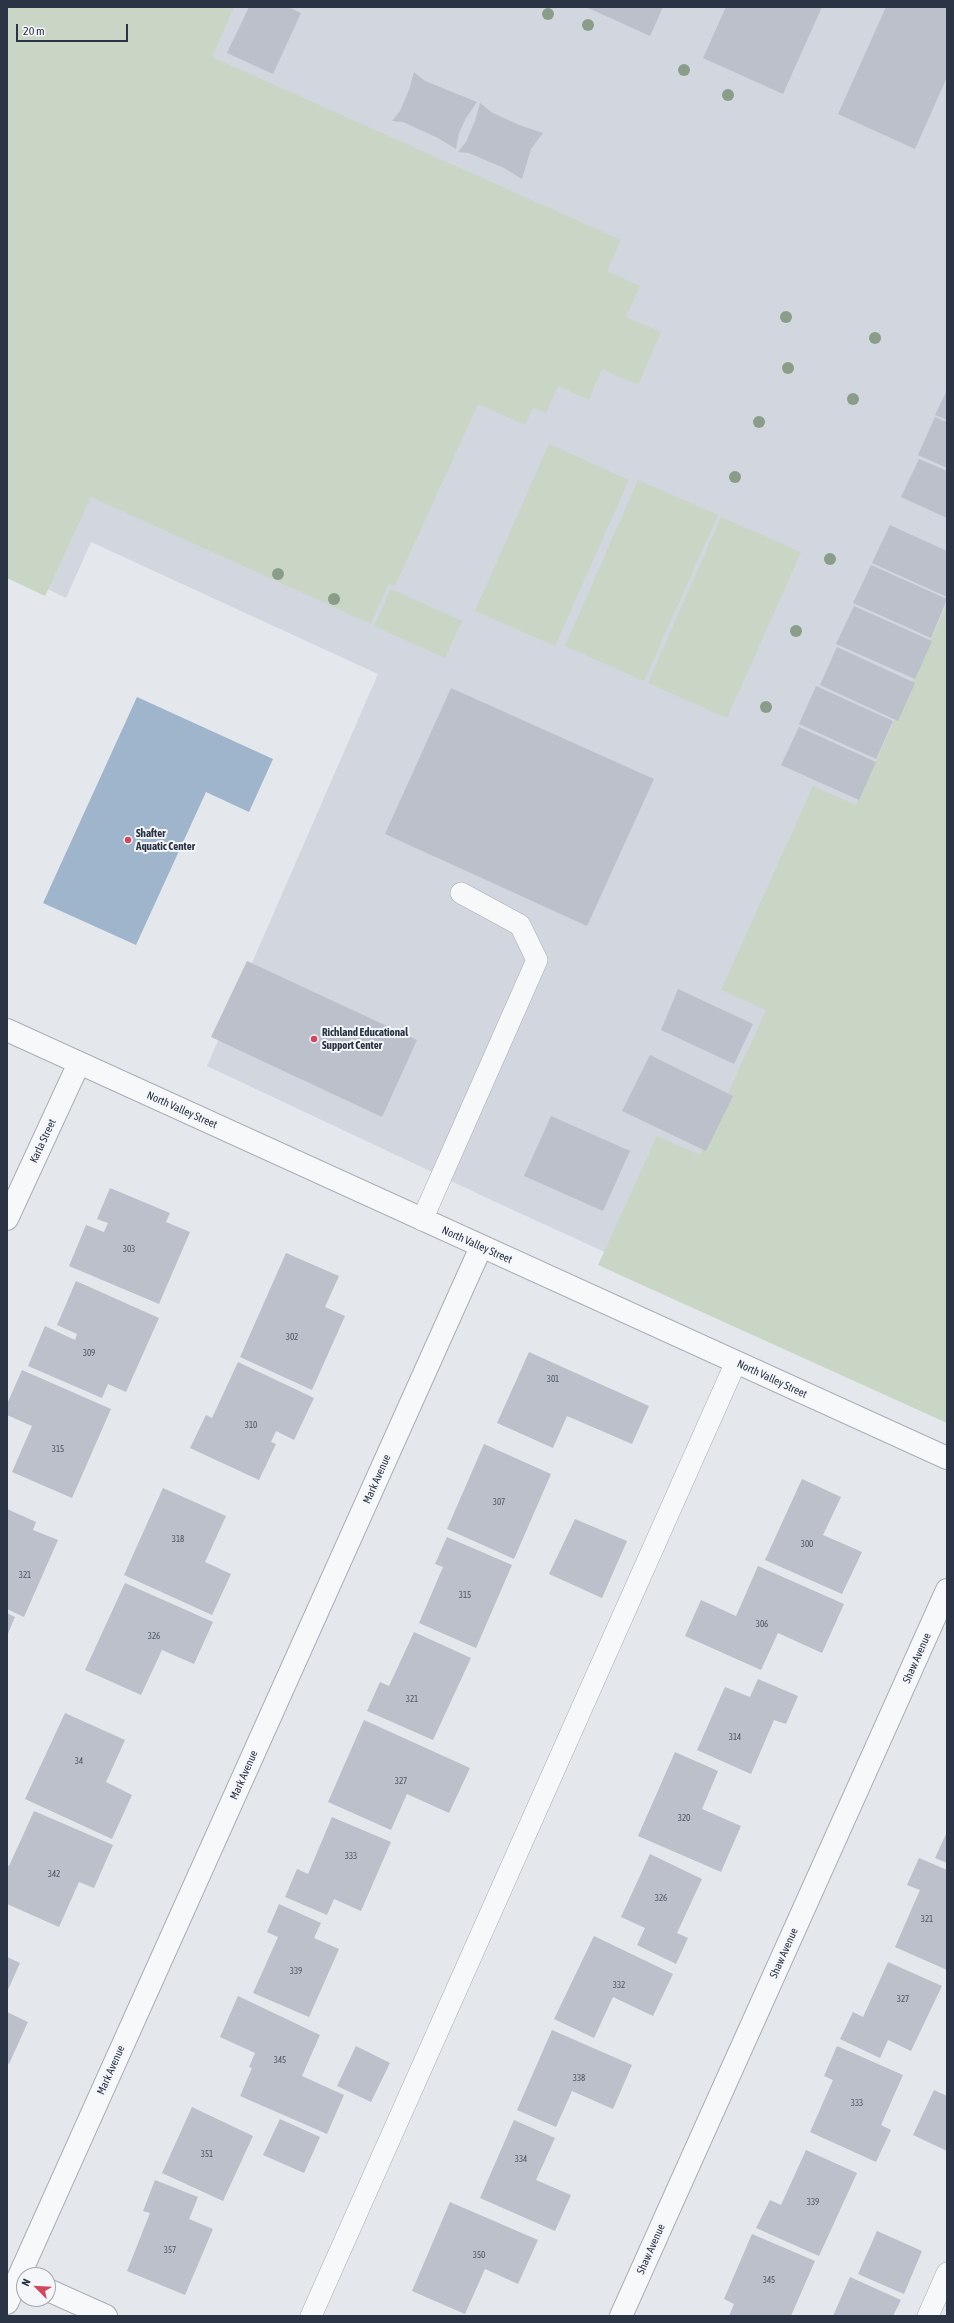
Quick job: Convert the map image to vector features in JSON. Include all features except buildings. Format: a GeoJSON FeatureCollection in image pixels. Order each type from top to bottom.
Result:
{"type":"FeatureCollection","features":[{"type":"Feature","properties":{"kind":"street","name":"North Valley Street"},"geometry":{"type":"LineString","coordinates":[[7,1030],[947,1458]]}},
{"type":"Feature","properties":{"kind":"street","name":"Karla Street"},"geometry":{"type":"LineString","coordinates":[[7,1219],[79,1063]]}},
{"type":"Feature","properties":{"kind":"street","name":"Mark Avenue"},"geometry":{"type":"LineString","coordinates":[[20,2267],[481,1247]]}},
{"type":"Feature","properties":{"kind":"street","name":"Shaw Avenue"},"geometry":{"type":"LineString","coordinates":[[621,2316],[947,1590]]}},
{"type":"Feature","properties":{"kind":"street","name":"Mark Avenue"},"geometry":{"type":"LineString","coordinates":[[7,2303],[16,2276]]}},
{"type":"Feature","properties":{"kind":"street"},"geometry":{"type":"LineString","coordinates":[[56,2294],[106,2316]]}},
{"type":"Feature","properties":{"kind":"lane"},"geometry":{"type":"LineString","coordinates":[[422,1220],[537,960],[520,925],[461,893]]}},
{"type":"Feature","properties":{"kind":"lane"},"geometry":{"type":"LineString","coordinates":[[311,2316],[736,1362]]}},
{"type":"Feature","properties":{"kind":"lane"},"geometry":{"type":"LineString","coordinates":[[928,2316],[947,2273]]}},
{"type":"Feature","properties":{"kind":"shaded area"},"geometry":{"type":"Polygon","coordinates":[[[7,7],[947,7],[947,1409],[500,1204],[207,1066],[378,674],[91,542],[66,598],[7,569],[7,7]]]}},
{"type":"Feature","properties":{"kind":"green space"},"geometry":{"type":"Polygon","coordinates":[[[7,7],[234,7],[212,57],[621,240],[607,271],[640,286],[626,317],[661,332],[638,385],[602,369],[589,400],[558,386],[546,413],[533,408],[525,425],[478,404],[395,586],[389,583],[371,624],[91,497],[45,596],[7,578],[7,7]]]}},
{"type":"Feature","properties":{"kind":"green space"},"geometry":{"type":"Polygon","coordinates":[[[549,444],[629,480],[555,646],[475,611],[549,444]]]}},
{"type":"Feature","properties":{"kind":"green space"},"geometry":{"type":"Polygon","coordinates":[[[638,480],[718,515],[644,681],[565,646],[638,480]]]}},
{"type":"Feature","properties":{"kind":"green space"},"geometry":{"type":"Polygon","coordinates":[[[721,517],[801,552],[727,718],[648,683],[721,517]]]}},
{"type":"Feature","properties":{"kind":"green space"},"geometry":{"type":"Polygon","coordinates":[[[391,589],[462,621],[445,658],[374,626],[391,589]]]}},
{"type":"Feature","properties":{"kind":"green space"},"geometry":{"type":"Polygon","coordinates":[[[947,604],[947,1423],[598,1265],[657,1136],[700,1155],[766,1010],[721,990],[813,786],[856,805],[947,604]]]}},
{"type":"Feature","properties":{"kind":"water","name":"Shafter Aquatic Center"},"geometry":{"type":"Polygon","coordinates":[[[137,697],[273,759],[249,812],[206,792],[136,945],[43,903],[137,697]]]}},
{"type":"Feature","properties":{"kind":"place","name":"Shafter Aquatic Center"},"geometry":{"type":"Point","coordinates":[128,840]}},
{"type":"Feature","properties":{"kind":"place","name":"Richland Educational Support Center"},"geometry":{"type":"Point","coordinates":[314,1039]}}]}
